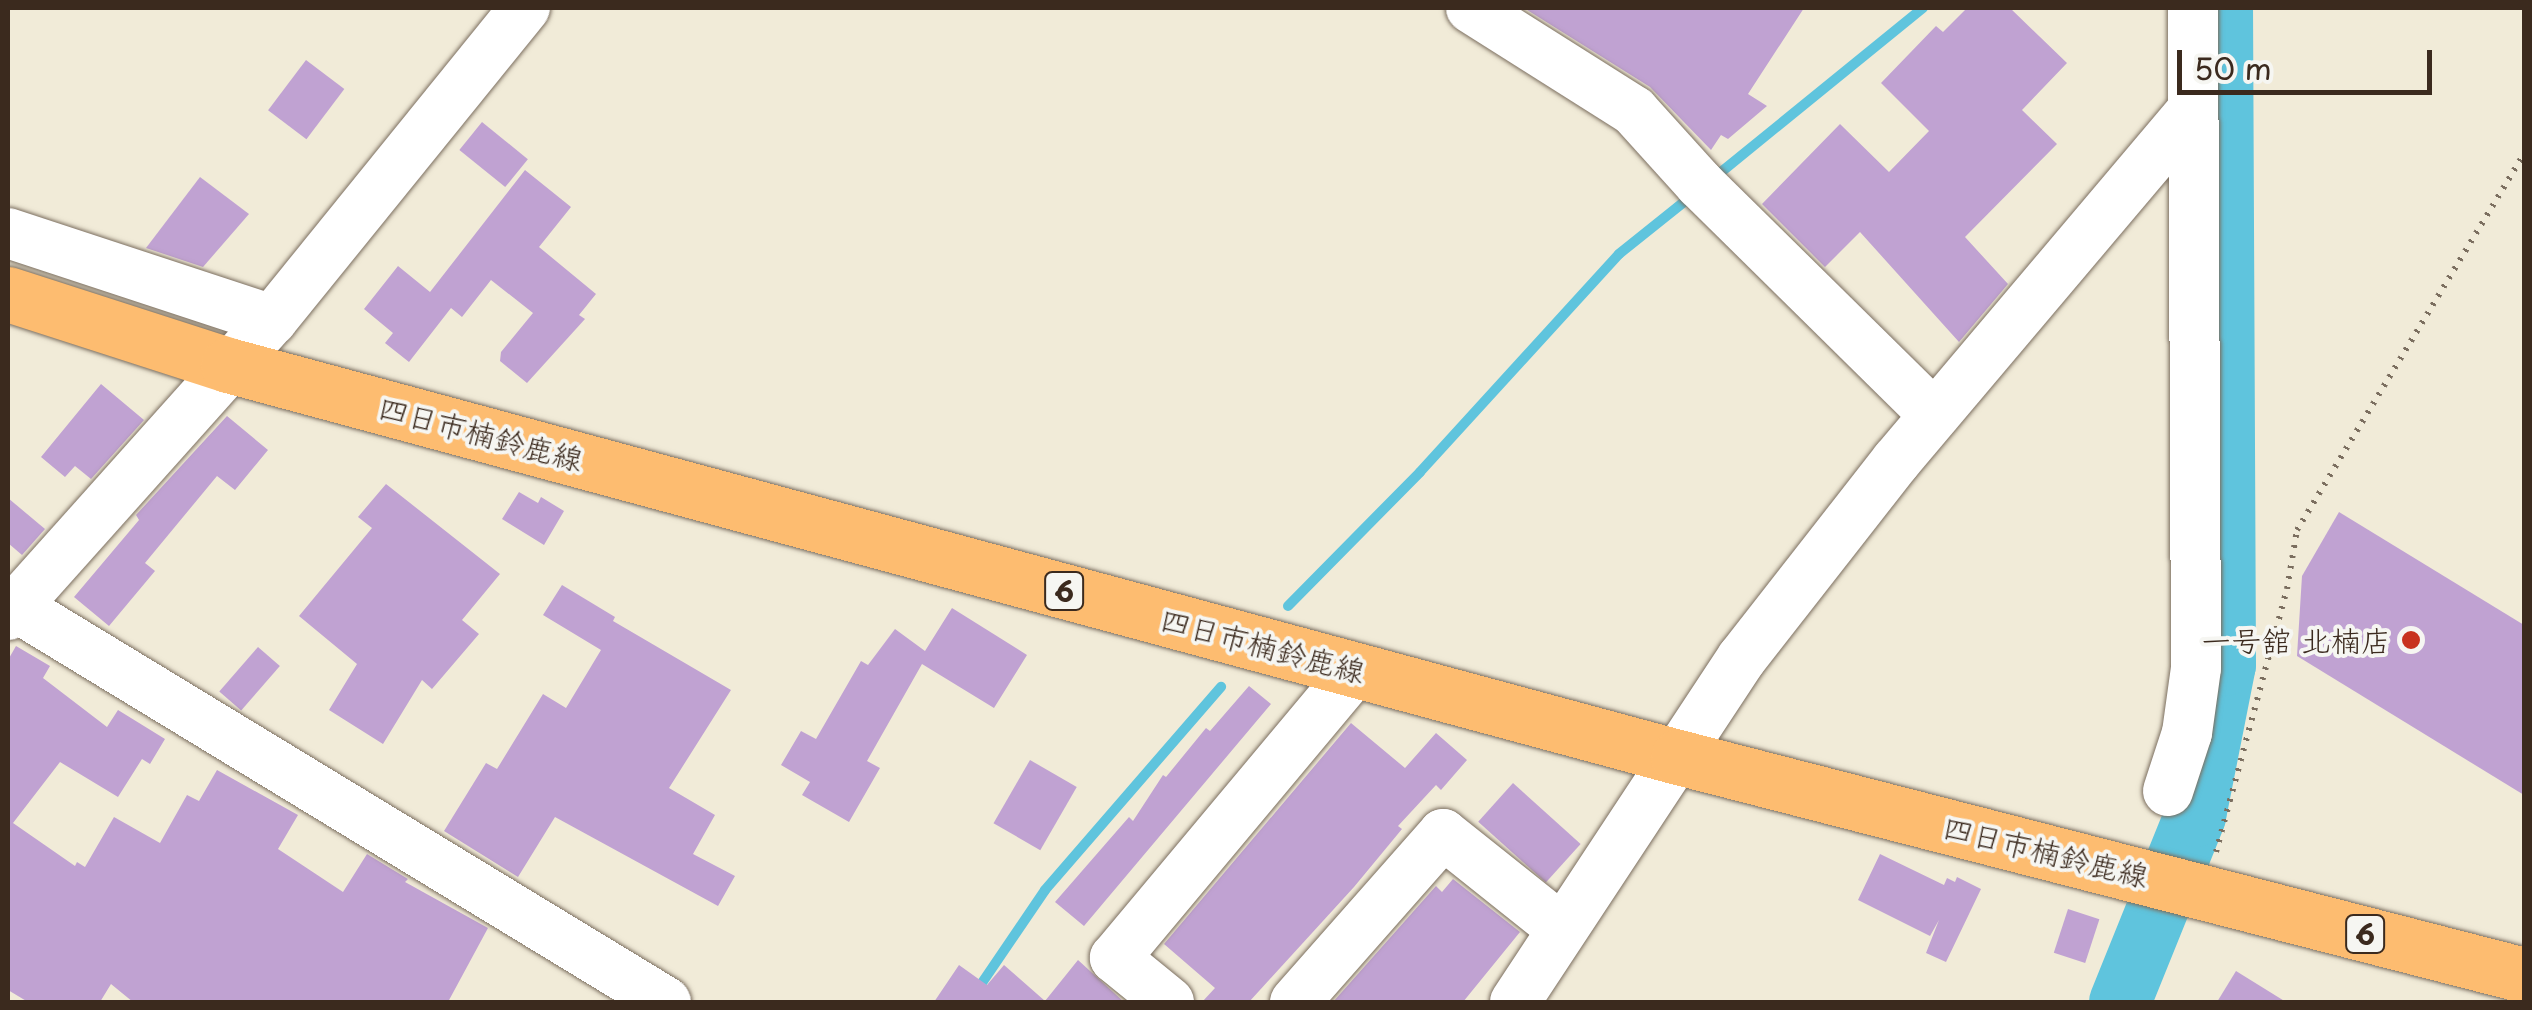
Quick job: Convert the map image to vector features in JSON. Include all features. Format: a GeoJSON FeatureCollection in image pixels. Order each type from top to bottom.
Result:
{"type":"FeatureCollection","features":[{"type":"Feature","properties":{"kind":"main road","name":"四日市楠鈴鹿線"},"geometry":{"type":"LineString","coordinates":[[8,294],[228,365],[1678,757],[2524,976]]}},
{"type":"Feature","properties":{"kind":"street"},"geometry":{"type":"LineString","coordinates":[[525,8],[272,320],[10,608],[666,1002]]}},
{"type":"Feature","properties":{"kind":"street"},"geometry":{"type":"LineString","coordinates":[[1470,8],[1634,111],[1706,190],[1934,415]]}},
{"type":"Feature","properties":{"kind":"street"},"geometry":{"type":"LineString","coordinates":[[2168,791],[2188,732],[2196,668],[2192,8]]}},
{"type":"Feature","properties":{"kind":"street"},"geometry":{"type":"LineString","coordinates":[[1515,1002],[1742,658],[1934,415],[2190,113]]}},
{"type":"Feature","properties":{"kind":"street"},"geometry":{"type":"LineString","coordinates":[[8,233],[272,320]]}},
{"type":"Feature","properties":{"kind":"street"},"geometry":{"type":"LineString","coordinates":[[1169,1002],[1115,958],[1356,670]]}},
{"type":"Feature","properties":{"kind":"street"},"geometry":{"type":"LineString","coordinates":[[1295,1002],[1443,834],[1562,929]]}},
{"type":"Feature","properties":{"kind":"path"},"geometry":{"type":"LineString","coordinates":[[2205,892],[2288,590],[2298,530],[2524,154]]}},
{"type":"Feature","properties":{"kind":"building"},"geometry":{"type":"Polygon","coordinates":[[[1524,8],[1804,8],[1748,94],[1767,106],[1728,139],[1721,135],[1711,150],[1650,87],[1524,8]]]}},
{"type":"Feature","properties":{"kind":"building"},"geometry":{"type":"Polygon","coordinates":[[[1967,8],[2010,8],[2067,63],[2022,110],[2057,144],[1965,237],[2008,284],[1959,342],[1860,232],[1825,267],[1762,204],[1840,124],[1889,172],[1929,131],[1881,83],[1936,26],[1943,32],[1967,8]]]}},
{"type":"Feature","properties":{"kind":"building"},"geometry":{"type":"Polygon","coordinates":[[[306,60],[344,89],[306,139],[268,110],[306,60]]]}},
{"type":"Feature","properties":{"kind":"building"},"geometry":{"type":"Polygon","coordinates":[[[482,122],[528,159],[505,187],[459,150],[482,122]]]}},
{"type":"Feature","properties":{"kind":"building"},"geometry":{"type":"Polygon","coordinates":[[[525,170],[571,207],[539,247],[596,294],[579,315],[585,319],[527,383],[500,361],[501,352],[533,313],[491,280],[462,317],[451,308],[409,362],[385,343],[393,333],[364,309],[398,266],[430,292],[525,170]]]}},
{"type":"Feature","properties":{"kind":"building"},"geometry":{"type":"Polygon","coordinates":[[[200,177],[249,214],[203,267],[146,248],[200,177]]]}},
{"type":"Feature","properties":{"kind":"building"},"geometry":{"type":"Polygon","coordinates":[[[101,384],[144,420],[91,479],[75,466],[65,477],[41,457],[101,384]]]}},
{"type":"Feature","properties":{"kind":"building"},"geometry":{"type":"Polygon","coordinates":[[[227,416],[268,450],[235,490],[217,476],[145,563],[155,571],[109,626],[74,597],[139,520],[136,515],[227,416]]]}},
{"type":"Feature","properties":{"kind":"building"},"geometry":{"type":"Polygon","coordinates":[[[386,484],[500,574],[462,620],[479,634],[432,689],[422,680],[383,744],[329,710],[357,664],[299,616],[372,528],[358,517],[386,484]]]}},
{"type":"Feature","properties":{"kind":"building"},"geometry":{"type":"Polygon","coordinates":[[[519,492],[538,503],[541,497],[564,511],[544,545],[502,519],[519,492]]]}},
{"type":"Feature","properties":{"kind":"building"},"geometry":{"type":"Polygon","coordinates":[[[8,498],[45,529],[22,555],[8,543],[8,498]]]}},
{"type":"Feature","properties":{"kind":"building","name":"一号舘 北楠店"},"geometry":{"type":"Polygon","coordinates":[[[2339,512],[2524,625],[2524,795],[2297,656],[2302,576],[2339,512]]]}},
{"type":"Feature","properties":{"kind":"building"},"geometry":{"type":"Polygon","coordinates":[[[562,585],[615,617],[613,621],[731,690],[669,788],[715,815],[693,854],[735,876],[718,906],[555,817],[518,877],[444,831],[486,763],[497,769],[543,694],[566,708],[601,650],[543,615],[562,585]]]}},
{"type":"Feature","properties":{"kind":"building"},"geometry":{"type":"Polygon","coordinates":[[[952,608],[1027,655],[994,708],[922,664],[867,761],[880,768],[849,822],[802,795],[810,782],[781,765],[801,731],[816,739],[861,661],[868,665],[895,629],[925,651],[952,608]]]}},
{"type":"Feature","properties":{"kind":"building"},"geometry":{"type":"Polygon","coordinates":[[[16,646],[50,666],[43,678],[107,727],[118,710],[165,739],[150,764],[142,759],[118,797],[60,762],[13,823],[75,866],[77,862],[85,867],[114,817],[160,843],[187,795],[199,801],[217,770],[298,815],[278,849],[343,892],[367,854],[408,879],[405,882],[488,928],[448,1002],[133,1002],[111,984],[100,1002],[28,1002],[8,990],[8,660],[16,646]]]}},
{"type":"Feature","properties":{"kind":"building"},"geometry":{"type":"Polygon","coordinates":[[[258,647],[280,666],[241,711],[219,692],[258,647]]]}},
{"type":"Feature","properties":{"kind":"building"},"geometry":{"type":"Polygon","coordinates":[[[1249,686],[1271,704],[1084,926],[1055,902],[1129,817],[1133,821],[1163,775],[1166,777],[1206,728],[1210,731],[1249,686]]]}},
{"type":"Feature","properties":{"kind":"building"},"geometry":{"type":"Polygon","coordinates":[[[1351,723],[1405,768],[1436,733],[1467,760],[1441,790],[1436,785],[1398,826],[1402,829],[1354,887],[1249,1002],[1202,1002],[1215,988],[1164,944],[1351,723]]]}},
{"type":"Feature","properties":{"kind":"building"},"geometry":{"type":"Polygon","coordinates":[[[1030,760],[1077,787],[1040,850],[994,823],[1030,760]]]}},
{"type":"Feature","properties":{"kind":"building"},"geometry":{"type":"Polygon","coordinates":[[[1513,783],[1581,844],[1546,883],[1478,822],[1513,783]]]}},
{"type":"Feature","properties":{"kind":"building"},"geometry":{"type":"Polygon","coordinates":[[[1880,854],[1944,885],[1947,878],[1955,882],[1957,877],[1981,889],[1946,962],[1926,953],[1939,920],[1930,936],[1858,900],[1880,854]]]}},
{"type":"Feature","properties":{"kind":"building"},"geometry":{"type":"Polygon","coordinates":[[[1453,879],[1520,932],[1463,1002],[1333,1002],[1436,886],[1442,892],[1453,879]]]}},
{"type":"Feature","properties":{"kind":"building"},"geometry":{"type":"Polygon","coordinates":[[[2068,909],[2099,919],[2085,963],[2054,953],[2068,909]]]}},
{"type":"Feature","properties":{"kind":"building"},"geometry":{"type":"Polygon","coordinates":[[[1078,960],[1124,1002],[934,1002],[959,965],[987,985],[1004,965],[1045,1001],[1078,960]]]}},
{"type":"Feature","properties":{"kind":"building"},"geometry":{"type":"Polygon","coordinates":[[[2236,971],[2286,1002],[2217,1002],[2236,971]]]}},
{"type":"Feature","properties":{"kind":"waterway"},"geometry":{"type":"LineString","coordinates":[[1715,177],[1923,8]]}},
{"type":"Feature","properties":{"kind":"waterway"},"geometry":{"type":"LineString","coordinates":[[2120,1002],[2195,816],[2225,665],[2222,8]]}},
{"type":"Feature","properties":{"kind":"waterway"},"geometry":{"type":"LineString","coordinates":[[1288,606],[1420,472],[1619,254],[1694,194]]}},
{"type":"Feature","properties":{"kind":"waterway"},"geometry":{"type":"LineString","coordinates":[[969,1002],[1045,890],[1221,687]]}},
{"type":"Feature","properties":{"kind":"place","name":"一号舘 北楠店"},"geometry":{"type":"Point","coordinates":[2411,640]}}]}
